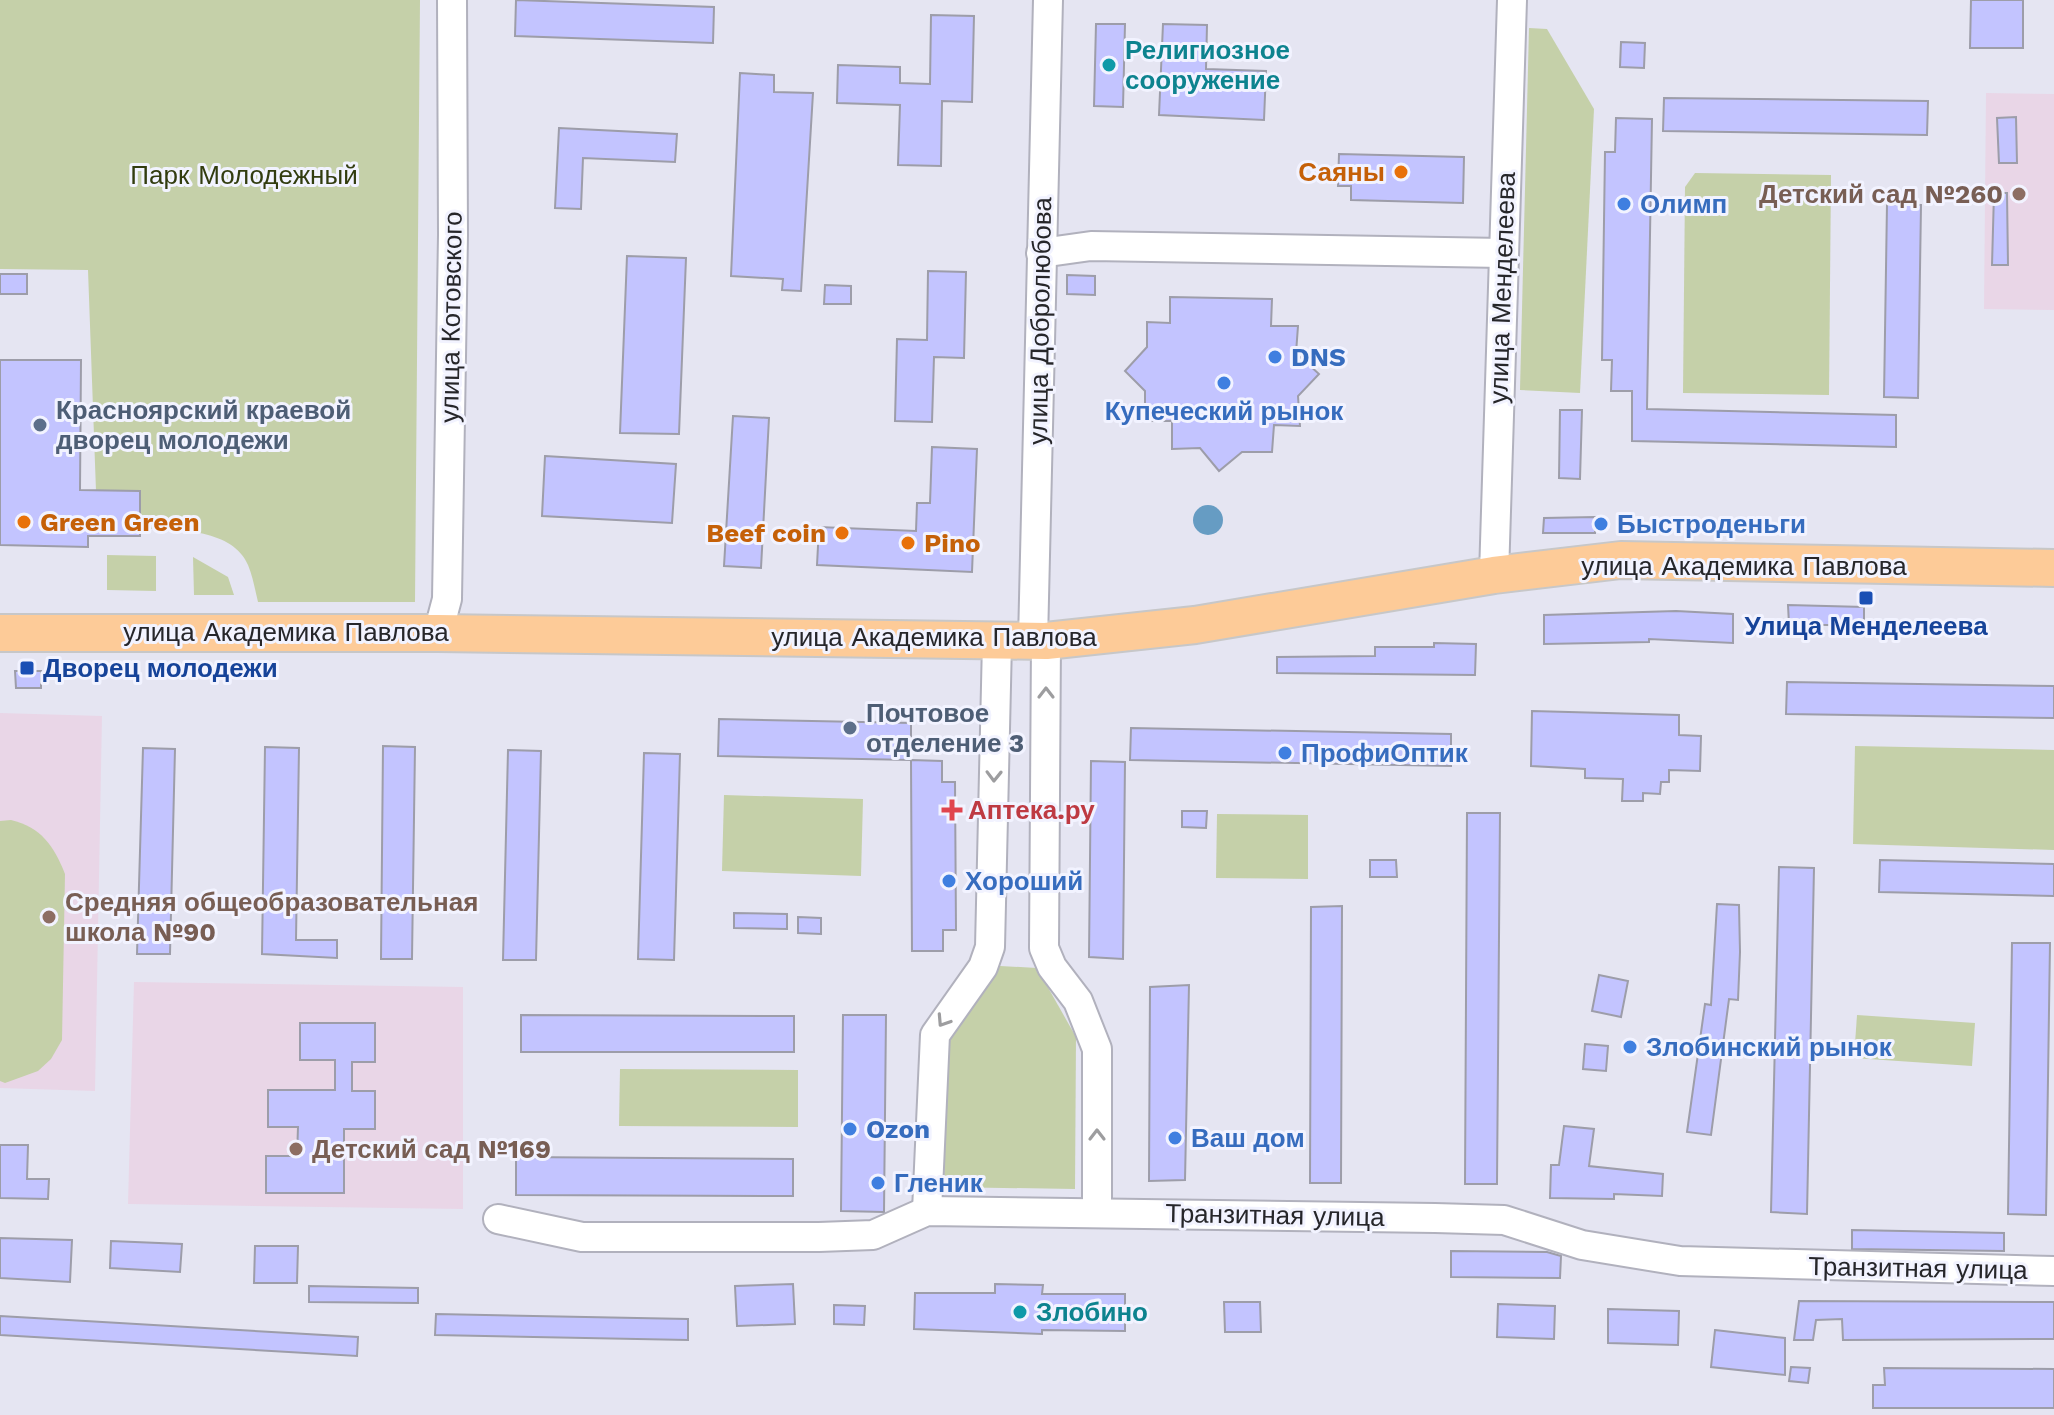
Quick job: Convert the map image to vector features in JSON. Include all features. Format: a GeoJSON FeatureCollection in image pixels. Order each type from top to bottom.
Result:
{"type":"FeatureCollection","features":[{"type":"Feature","properties":{"kind":"main road","name":"улица Академика Павлова"},"geometry":{"type":"LineString","coordinates":[[0,633],[438,633],[1039,641],[1195,625],[1494,575],[1621,560],[2054,568]]}},
{"type":"Feature","properties":{"kind":"street","name":"улица Котовского"},"geometry":{"type":"LineString","coordinates":[[438,633],[447,584],[453,235],[452,0]]}},
{"type":"Feature","properties":{"kind":"street","name":"улица Добролюбова"},"geometry":{"type":"LineString","coordinates":[[1048,0],[1041,253],[1039,641],[1044,948],[1052,967],[1078,1001],[1097,1049],[1097,1213]]}},
{"type":"Feature","properties":{"kind":"street","name":"улица Менделеева"},"geometry":{"type":"LineString","coordinates":[[1494,575],[1512,0]]}},
{"type":"Feature","properties":{"kind":"street"},"geometry":{"type":"LineString","coordinates":[[1041,253],[1091,246],[1503,253]]}},
{"type":"Feature","properties":{"kind":"street"},"geometry":{"type":"LineString","coordinates":[[927,1211],[935,1035],[983,967],[990,947],[997,642]]}},
{"type":"Feature","properties":{"kind":"street","name":"Транзитная улица"},"geometry":{"type":"LineString","coordinates":[[498,1219],[582,1237],[873,1235],[927,1211],[1504,1220],[1582,1245],[1680,1261],[2054,1271]]}},
{"type":"Feature","properties":{"kind":"shaded area","name":"Детский сад №260"},"geometry":{"type":"Polygon","coordinates":[[[1986,93],[2054,94],[2054,310],[1984,309],[1986,93]]]}},
{"type":"Feature","properties":{"kind":"shaded area","name":"Средняя общеобразовательная школа №90"},"geometry":{"type":"Polygon","coordinates":[[[0,713],[102,716],[95,1091],[0,1088],[0,713]]]}},
{"type":"Feature","properties":{"kind":"shaded area","name":"Детский сад №169"},"geometry":{"type":"Polygon","coordinates":[[[134,982],[463,987],[463,1209],[128,1204],[134,982]]]}},
{"type":"Feature","properties":{"kind":"green space","name":"Парк Молодежный"},"geometry":{"type":"Polygon","coordinates":[[[0,0],[420,0],[415,602],[258,602],[248,565],[229,544],[200,533],[140,529],[96,491],[88,270],[0,269],[0,0]]]}},
{"type":"Feature","properties":{"kind":"green space"},"geometry":{"type":"Polygon","coordinates":[[[1529,28],[1547,29],[1594,109],[1580,393],[1520,390],[1529,28]]]}},
{"type":"Feature","properties":{"kind":"green space"},"geometry":{"type":"Polygon","coordinates":[[[1695,173],[1831,175],[1829,395],[1683,393],[1685,187],[1695,173]]]}},
{"type":"Feature","properties":{"kind":"green space"},"geometry":{"type":"Polygon","coordinates":[[[107,555],[156,556],[156,591],[107,590],[107,555]]]}},
{"type":"Feature","properties":{"kind":"green space"},"geometry":{"type":"Polygon","coordinates":[[[193,557],[228,577],[234,595],[194,595],[193,557]]]}},
{"type":"Feature","properties":{"kind":"green space"},"geometry":{"type":"Polygon","coordinates":[[[1855,746],[2054,750],[2054,850],[1853,844],[1855,746]]]}},
{"type":"Feature","properties":{"kind":"green space"},"geometry":{"type":"Polygon","coordinates":[[[724,795],[863,799],[861,876],[722,871],[724,795]]]}},
{"type":"Feature","properties":{"kind":"green space"},"geometry":{"type":"Polygon","coordinates":[[[1217,814],[1308,815],[1308,879],[1216,878],[1217,814]]]}},
{"type":"Feature","properties":{"kind":"green space"},"geometry":{"type":"Polygon","coordinates":[[[11,820],[31,827],[45,839],[65,874],[62,1040],[51,1059],[38,1071],[5,1083],[0,1081],[0,821],[11,820]]]}},
{"type":"Feature","properties":{"kind":"green space"},"geometry":{"type":"Polygon","coordinates":[[[1000,966],[1037,968],[1076,1037],[1075,1189],[944,1187],[947,1045],[1000,966]]]}},
{"type":"Feature","properties":{"kind":"green space"},"geometry":{"type":"Polygon","coordinates":[[[1857,1015],[1975,1023],[1972,1066],[1854,1058],[1857,1015]]]}},
{"type":"Feature","properties":{"kind":"green space"},"geometry":{"type":"Polygon","coordinates":[[[620,1069],[798,1070],[798,1127],[619,1126],[620,1069]]]}},
{"type":"Feature","properties":{"kind":"water"},"geometry":{"type":"Polygon","coordinates":[[[1208,505],[1219,509],[1223,520],[1219,531],[1208,535],[1197,531],[1193,520],[1197,509],[1208,505]]]}},
{"type":"Feature","properties":{"kind":"building"},"geometry":{"type":"Polygon","coordinates":[[[516,0],[714,7],[713,43],[515,36],[516,0]]]}},
{"type":"Feature","properties":{"kind":"building"},"geometry":{"type":"Polygon","coordinates":[[[1971,0],[2023,0],[2023,48],[1970,48],[1971,0]]]}},
{"type":"Feature","properties":{"kind":"building"},"geometry":{"type":"Polygon","coordinates":[[[931,15],[974,16],[972,102],[942,101],[941,166],[898,165],[900,105],[837,103],[838,65],[900,67],[900,83],[930,84],[931,15]]]}},
{"type":"Feature","properties":{"kind":"building","name":"Религиозное сооружение"},"geometry":{"type":"Polygon","coordinates":[[[1096,24],[1125,24],[1123,107],[1094,106],[1096,24]]]}},
{"type":"Feature","properties":{"kind":"building"},"geometry":{"type":"Polygon","coordinates":[[[1163,24],[1207,25],[1206,69],[1266,71],[1264,120],[1159,115],[1163,24]]]}},
{"type":"Feature","properties":{"kind":"building"},"geometry":{"type":"Polygon","coordinates":[[[1621,42],[1645,43],[1644,68],[1620,67],[1621,42]]]}},
{"type":"Feature","properties":{"kind":"building"},"geometry":{"type":"Polygon","coordinates":[[[740,73],[774,75],[774,92],[813,93],[801,291],[782,290],[783,279],[731,276],[740,73]]]}},
{"type":"Feature","properties":{"kind":"building"},"geometry":{"type":"Polygon","coordinates":[[[1664,98],[1928,101],[1927,135],[1663,131],[1664,98]]]}},
{"type":"Feature","properties":{"kind":"building"},"geometry":{"type":"Polygon","coordinates":[[[2016,117],[2017,163],[1999,163],[1997,118],[2016,117]]]}},
{"type":"Feature","properties":{"kind":"building"},"geometry":{"type":"Polygon","coordinates":[[[1616,118],[1652,119],[1647,409],[1896,415],[1896,447],[1632,441],[1632,391],[1611,391],[1612,360],[1602,360],[1605,152],[1615,152],[1616,118]]]}},
{"type":"Feature","properties":{"kind":"building"},"geometry":{"type":"Polygon","coordinates":[[[559,128],[677,134],[675,162],[583,158],[581,209],[555,208],[559,128]]]}},
{"type":"Feature","properties":{"kind":"building","name":"Саяны"},"geometry":{"type":"Polygon","coordinates":[[[1339,154],[1464,157],[1463,203],[1351,200],[1351,186],[1338,186],[1339,154]]]}},
{"type":"Feature","properties":{"kind":"building"},"geometry":{"type":"Polygon","coordinates":[[[1994,193],[2007,193],[2008,265],[1992,265],[1994,193]]]}},
{"type":"Feature","properties":{"kind":"building"},"geometry":{"type":"Polygon","coordinates":[[[1887,204],[1921,205],[1918,398],[1884,397],[1887,204]]]}},
{"type":"Feature","properties":{"kind":"building"},"geometry":{"type":"Polygon","coordinates":[[[627,256],[686,258],[679,434],[620,433],[627,256]]]}},
{"type":"Feature","properties":{"kind":"building"},"geometry":{"type":"Polygon","coordinates":[[[928,271],[966,272],[964,358],[934,357],[932,422],[895,421],[897,339],[927,340],[928,271]]]}},
{"type":"Feature","properties":{"kind":"building"},"geometry":{"type":"Polygon","coordinates":[[[0,274],[27,274],[27,294],[0,294],[0,274]]]}},
{"type":"Feature","properties":{"kind":"building"},"geometry":{"type":"Polygon","coordinates":[[[1067,275],[1095,276],[1095,295],[1067,294],[1067,275]]]}},
{"type":"Feature","properties":{"kind":"building"},"geometry":{"type":"Polygon","coordinates":[[[825,285],[851,286],[851,304],[824,304],[825,285]]]}},
{"type":"Feature","properties":{"kind":"building","name":"Купеческий рынок"},"geometry":{"type":"Polygon","coordinates":[[[1170,297],[1272,299],[1271,326],[1298,326],[1296,353],[1319,374],[1298,396],[1300,426],[1274,425],[1272,452],[1242,452],[1219,471],[1200,448],[1172,449],[1172,421],[1145,421],[1145,391],[1125,371],[1147,347],[1147,322],[1170,323],[1170,297]]]}},
{"type":"Feature","properties":{"kind":"building","name":"Красноярский краевой дворец молодежи"},"geometry":{"type":"Polygon","coordinates":[[[0,360],[81,360],[80,490],[140,491],[140,536],[88,536],[88,547],[0,545],[0,360]]]}},
{"type":"Feature","properties":{"kind":"building"},"geometry":{"type":"Polygon","coordinates":[[[1560,410],[1582,410],[1580,479],[1559,478],[1560,410]]]}},
{"type":"Feature","properties":{"kind":"building"},"geometry":{"type":"Polygon","coordinates":[[[733,416],[769,418],[761,568],[724,566],[733,416]]]}},
{"type":"Feature","properties":{"kind":"building"},"geometry":{"type":"Polygon","coordinates":[[[932,447],[977,449],[972,572],[817,565],[819,527],[916,531],[917,503],[930,503],[932,447]]]}},
{"type":"Feature","properties":{"kind":"building"},"geometry":{"type":"Polygon","coordinates":[[[545,456],[676,464],[672,523],[542,516],[545,456]]]}},
{"type":"Feature","properties":{"kind":"building"},"geometry":{"type":"Polygon","coordinates":[[[1595,517],[1595,533],[1543,533],[1544,518],[1595,517]]]}},
{"type":"Feature","properties":{"kind":"building"},"geometry":{"type":"Polygon","coordinates":[[[1788,605],[1864,607],[1864,626],[1789,624],[1788,605]]]}},
{"type":"Feature","properties":{"kind":"building"},"geometry":{"type":"Polygon","coordinates":[[[1676,611],[1733,614],[1733,643],[1649,639],[1649,642],[1544,644],[1544,615],[1676,611]]]}},
{"type":"Feature","properties":{"kind":"building"},"geometry":{"type":"Polygon","coordinates":[[[1434,643],[1476,644],[1475,675],[1277,673],[1277,657],[1375,656],[1375,647],[1434,647],[1434,643]]]}},
{"type":"Feature","properties":{"kind":"building"},"geometry":{"type":"Polygon","coordinates":[[[15,671],[41,671],[41,688],[16,688],[15,671]]]}},
{"type":"Feature","properties":{"kind":"building"},"geometry":{"type":"Polygon","coordinates":[[[1787,682],[2054,686],[2054,718],[1786,714],[1787,682]]]}},
{"type":"Feature","properties":{"kind":"building"},"geometry":{"type":"Polygon","coordinates":[[[1532,711],[1679,715],[1679,735],[1701,736],[1700,771],[1669,770],[1669,782],[1661,782],[1660,794],[1643,793],[1643,801],[1622,801],[1623,779],[1585,778],[1585,769],[1531,766],[1532,711]]]}},
{"type":"Feature","properties":{"kind":"building"},"geometry":{"type":"Polygon","coordinates":[[[719,719],[911,723],[911,760],[718,756],[719,719]]]}},
{"type":"Feature","properties":{"kind":"building"},"geometry":{"type":"Polygon","coordinates":[[[1131,728],[1451,734],[1451,766],[1130,760],[1131,728]]]}},
{"type":"Feature","properties":{"kind":"building"},"geometry":{"type":"Polygon","coordinates":[[[383,746],[415,747],[412,959],[381,959],[383,746]]]}},
{"type":"Feature","properties":{"kind":"building"},"geometry":{"type":"Polygon","coordinates":[[[265,747],[299,748],[296,940],[337,940],[337,958],[262,954],[265,747]]]}},
{"type":"Feature","properties":{"kind":"building"},"geometry":{"type":"Polygon","coordinates":[[[143,748],[175,749],[170,954],[137,954],[143,748]]]}},
{"type":"Feature","properties":{"kind":"building"},"geometry":{"type":"Polygon","coordinates":[[[508,750],[541,751],[536,960],[503,960],[508,750]]]}},
{"type":"Feature","properties":{"kind":"building"},"geometry":{"type":"Polygon","coordinates":[[[644,753],[680,754],[674,960],[638,959],[644,753]]]}},
{"type":"Feature","properties":{"kind":"building"},"geometry":{"type":"Polygon","coordinates":[[[911,760],[942,761],[942,782],[955,782],[956,930],[943,930],[943,951],[912,951],[911,760]]]}},
{"type":"Feature","properties":{"kind":"building"},"geometry":{"type":"Polygon","coordinates":[[[1091,761],[1125,762],[1123,959],[1089,957],[1091,761]]]}},
{"type":"Feature","properties":{"kind":"building"},"geometry":{"type":"Polygon","coordinates":[[[1182,811],[1207,811],[1206,828],[1182,827],[1182,811]]]}},
{"type":"Feature","properties":{"kind":"building"},"geometry":{"type":"Polygon","coordinates":[[[1467,813],[1500,813],[1497,1184],[1465,1184],[1467,813]]]}},
{"type":"Feature","properties":{"kind":"building"},"geometry":{"type":"Polygon","coordinates":[[[1370,860],[1396,860],[1397,877],[1370,877],[1370,860]]]}},
{"type":"Feature","properties":{"kind":"building"},"geometry":{"type":"Polygon","coordinates":[[[1880,860],[2054,864],[2054,896],[1879,892],[1880,860]]]}},
{"type":"Feature","properties":{"kind":"building"},"geometry":{"type":"Polygon","coordinates":[[[1779,867],[1814,868],[1807,1214],[1771,1212],[1779,867]]]}},
{"type":"Feature","properties":{"kind":"building"},"geometry":{"type":"Polygon","coordinates":[[[1717,904],[1739,905],[1740,952],[1738,1000],[1729,999],[1711,1135],[1687,1132],[1705,1004],[1711,1005],[1717,904]]]}},
{"type":"Feature","properties":{"kind":"building"},"geometry":{"type":"Polygon","coordinates":[[[1342,906],[1341,1183],[1310,1183],[1311,907],[1342,906]]]}},
{"type":"Feature","properties":{"kind":"building"},"geometry":{"type":"Polygon","coordinates":[[[734,913],[787,914],[787,929],[734,928],[734,913]]]}},
{"type":"Feature","properties":{"kind":"building"},"geometry":{"type":"Polygon","coordinates":[[[798,917],[821,918],[821,934],[798,933],[798,917]]]}},
{"type":"Feature","properties":{"kind":"building"},"geometry":{"type":"Polygon","coordinates":[[[2012,943],[2050,943],[2046,1215],[2008,1214],[2012,943]]]}},
{"type":"Feature","properties":{"kind":"building"},"geometry":{"type":"Polygon","coordinates":[[[1599,975],[1628,981],[1621,1017],[1592,1011],[1599,975]]]}},
{"type":"Feature","properties":{"kind":"building"},"geometry":{"type":"Polygon","coordinates":[[[1189,985],[1185,1180],[1149,1181],[1150,987],[1189,985]]]}},
{"type":"Feature","properties":{"kind":"building"},"geometry":{"type":"Polygon","coordinates":[[[521,1015],[794,1016],[794,1052],[521,1052],[521,1015]]]}},
{"type":"Feature","properties":{"kind":"building"},"geometry":{"type":"Polygon","coordinates":[[[843,1015],[886,1015],[884,1212],[841,1211],[843,1015]]]}},
{"type":"Feature","properties":{"kind":"building"},"geometry":{"type":"Polygon","coordinates":[[[300,1023],[375,1023],[375,1062],[352,1062],[352,1091],[375,1091],[375,1129],[344,1129],[344,1193],[266,1193],[266,1156],[297,1156],[298,1127],[268,1127],[268,1090],[335,1090],[335,1060],[300,1060],[300,1023]]]}},
{"type":"Feature","properties":{"kind":"building"},"geometry":{"type":"Polygon","coordinates":[[[1585,1044],[1608,1046],[1606,1071],[1583,1069],[1585,1044]]]}},
{"type":"Feature","properties":{"kind":"building"},"geometry":{"type":"Polygon","coordinates":[[[1564,1126],[1594,1129],[1589,1166],[1663,1174],[1662,1196],[1614,1194],[1614,1199],[1550,1198],[1551,1165],[1559,1165],[1564,1126]]]}},
{"type":"Feature","properties":{"kind":"building"},"geometry":{"type":"Polygon","coordinates":[[[0,1145],[28,1145],[27,1179],[49,1179],[48,1199],[0,1198],[0,1145]]]}},
{"type":"Feature","properties":{"kind":"building"},"geometry":{"type":"Polygon","coordinates":[[[516,1157],[793,1159],[793,1196],[516,1195],[516,1157]]]}},
{"type":"Feature","properties":{"kind":"building"},"geometry":{"type":"Polygon","coordinates":[[[1852,1230],[2004,1233],[2004,1251],[1852,1249],[1852,1230]]]}},
{"type":"Feature","properties":{"kind":"building"},"geometry":{"type":"Polygon","coordinates":[[[0,1238],[72,1240],[70,1282],[0,1278],[0,1238]]]}},
{"type":"Feature","properties":{"kind":"building"},"geometry":{"type":"Polygon","coordinates":[[[111,1241],[182,1244],[180,1272],[110,1268],[111,1241]]]}},
{"type":"Feature","properties":{"kind":"building"},"geometry":{"type":"Polygon","coordinates":[[[255,1246],[298,1246],[297,1283],[254,1283],[255,1246]]]}},
{"type":"Feature","properties":{"kind":"building"},"geometry":{"type":"Polygon","coordinates":[[[1451,1251],[1547,1252],[1561,1256],[1560,1278],[1451,1277],[1451,1251]]]}},
{"type":"Feature","properties":{"kind":"building"},"geometry":{"type":"Polygon","coordinates":[[[793,1284],[795,1324],[737,1326],[735,1286],[793,1284]]]}},
{"type":"Feature","properties":{"kind":"building","name":"Злобино"},"geometry":{"type":"Polygon","coordinates":[[[995,1284],[1043,1285],[1042,1294],[1125,1294],[1125,1331],[1042,1330],[1042,1334],[914,1329],[915,1293],[995,1293],[995,1284]]]}},
{"type":"Feature","properties":{"kind":"building"},"geometry":{"type":"Polygon","coordinates":[[[309,1286],[418,1288],[418,1303],[309,1302],[309,1286]]]}},
{"type":"Feature","properties":{"kind":"building"},"geometry":{"type":"Polygon","coordinates":[[[1799,1301],[2054,1302],[2054,1339],[1843,1340],[1842,1319],[1816,1320],[1813,1340],[1794,1340],[1799,1301]]]}},
{"type":"Feature","properties":{"kind":"building"},"geometry":{"type":"Polygon","coordinates":[[[1224,1302],[1260,1302],[1261,1332],[1225,1332],[1224,1302]]]}},
{"type":"Feature","properties":{"kind":"building"},"geometry":{"type":"Polygon","coordinates":[[[1498,1304],[1555,1306],[1554,1339],[1497,1337],[1498,1304]]]}},
{"type":"Feature","properties":{"kind":"building"},"geometry":{"type":"Polygon","coordinates":[[[834,1305],[865,1306],[864,1325],[834,1324],[834,1305]]]}},
{"type":"Feature","properties":{"kind":"building"},"geometry":{"type":"Polygon","coordinates":[[[1608,1309],[1679,1311],[1678,1345],[1608,1343],[1608,1309]]]}},
{"type":"Feature","properties":{"kind":"building"},"geometry":{"type":"Polygon","coordinates":[[[436,1314],[688,1319],[688,1340],[435,1335],[436,1314]]]}},
{"type":"Feature","properties":{"kind":"building"},"geometry":{"type":"Polygon","coordinates":[[[0,1316],[358,1337],[357,1356],[0,1335],[0,1316]]]}},
{"type":"Feature","properties":{"kind":"building"},"geometry":{"type":"Polygon","coordinates":[[[1715,1330],[1785,1338],[1785,1375],[1711,1367],[1715,1330]]]}},
{"type":"Feature","properties":{"kind":"building"},"geometry":{"type":"Polygon","coordinates":[[[1791,1367],[1810,1368],[1808,1383],[1789,1381],[1791,1367]]]}},
{"type":"Feature","properties":{"kind":"building"},"geometry":{"type":"Polygon","coordinates":[[[1884,1368],[2054,1369],[2054,1408],[1873,1408],[1873,1385],[1885,1385],[1884,1368]]]}},
{"type":"Feature","properties":{"kind":"place","name":"Религиозное сооружение"},"geometry":{"type":"Point","coordinates":[1109,65]}},
{"type":"Feature","properties":{"kind":"place","name":"Саяны"},"geometry":{"type":"Point","coordinates":[1401,172]}},
{"type":"Feature","properties":{"kind":"place","name":"Детский сад №260"},"geometry":{"type":"Point","coordinates":[2019,194]}},
{"type":"Feature","properties":{"kind":"place","name":"Олимп"},"geometry":{"type":"Point","coordinates":[1624,204]}},
{"type":"Feature","properties":{"kind":"place","name":"DNS"},"geometry":{"type":"Point","coordinates":[1275,357]}},
{"type":"Feature","properties":{"kind":"place","name":"Купеческий рынок"},"geometry":{"type":"Point","coordinates":[1224,383]}},
{"type":"Feature","properties":{"kind":"place","name":"Красноярский краевой дворец молодежи"},"geometry":{"type":"Point","coordinates":[40,425]}},
{"type":"Feature","properties":{"kind":"place","name":"Green Green"},"geometry":{"type":"Point","coordinates":[24,522]}},
{"type":"Feature","properties":{"kind":"place","name":"Быстроденьги"},"geometry":{"type":"Point","coordinates":[1601,524]}},
{"type":"Feature","properties":{"kind":"place","name":"Beef coin"},"geometry":{"type":"Point","coordinates":[842,533]}},
{"type":"Feature","properties":{"kind":"place","name":"Pino"},"geometry":{"type":"Point","coordinates":[908,543]}},
{"type":"Feature","properties":{"kind":"place","name":"Улица Менделеева"},"geometry":{"type":"Point","coordinates":[1866,598]}},
{"type":"Feature","properties":{"kind":"place","name":"Дворец молодежи"},"geometry":{"type":"Point","coordinates":[27,668]}},
{"type":"Feature","properties":{"kind":"place","name":"Почтовое отделение 3"},"geometry":{"type":"Point","coordinates":[850,728]}},
{"type":"Feature","properties":{"kind":"place","name":"ПрофиОптик"},"geometry":{"type":"Point","coordinates":[1285,753]}},
{"type":"Feature","properties":{"kind":"place","name":"Аптека.ру"},"geometry":{"type":"Point","coordinates":[952,810]}},
{"type":"Feature","properties":{"kind":"place","name":"Хороший"},"geometry":{"type":"Point","coordinates":[949,881]}},
{"type":"Feature","properties":{"kind":"place","name":"Средняя общеобразовательная школа №90"},"geometry":{"type":"Point","coordinates":[49,917]}},
{"type":"Feature","properties":{"kind":"place","name":"Злобинский рынок"},"geometry":{"type":"Point","coordinates":[1630,1047]}},
{"type":"Feature","properties":{"kind":"place","name":"Ozon"},"geometry":{"type":"Point","coordinates":[850,1129]}},
{"type":"Feature","properties":{"kind":"place","name":"Ваш дом"},"geometry":{"type":"Point","coordinates":[1175,1138]}},
{"type":"Feature","properties":{"kind":"place","name":"Детский сад №169"},"geometry":{"type":"Point","coordinates":[296,1149]}},
{"type":"Feature","properties":{"kind":"place","name":"Гленик"},"geometry":{"type":"Point","coordinates":[878,1183]}},
{"type":"Feature","properties":{"kind":"place","name":"Злобино"},"geometry":{"type":"Point","coordinates":[1020,1312]}}]}
